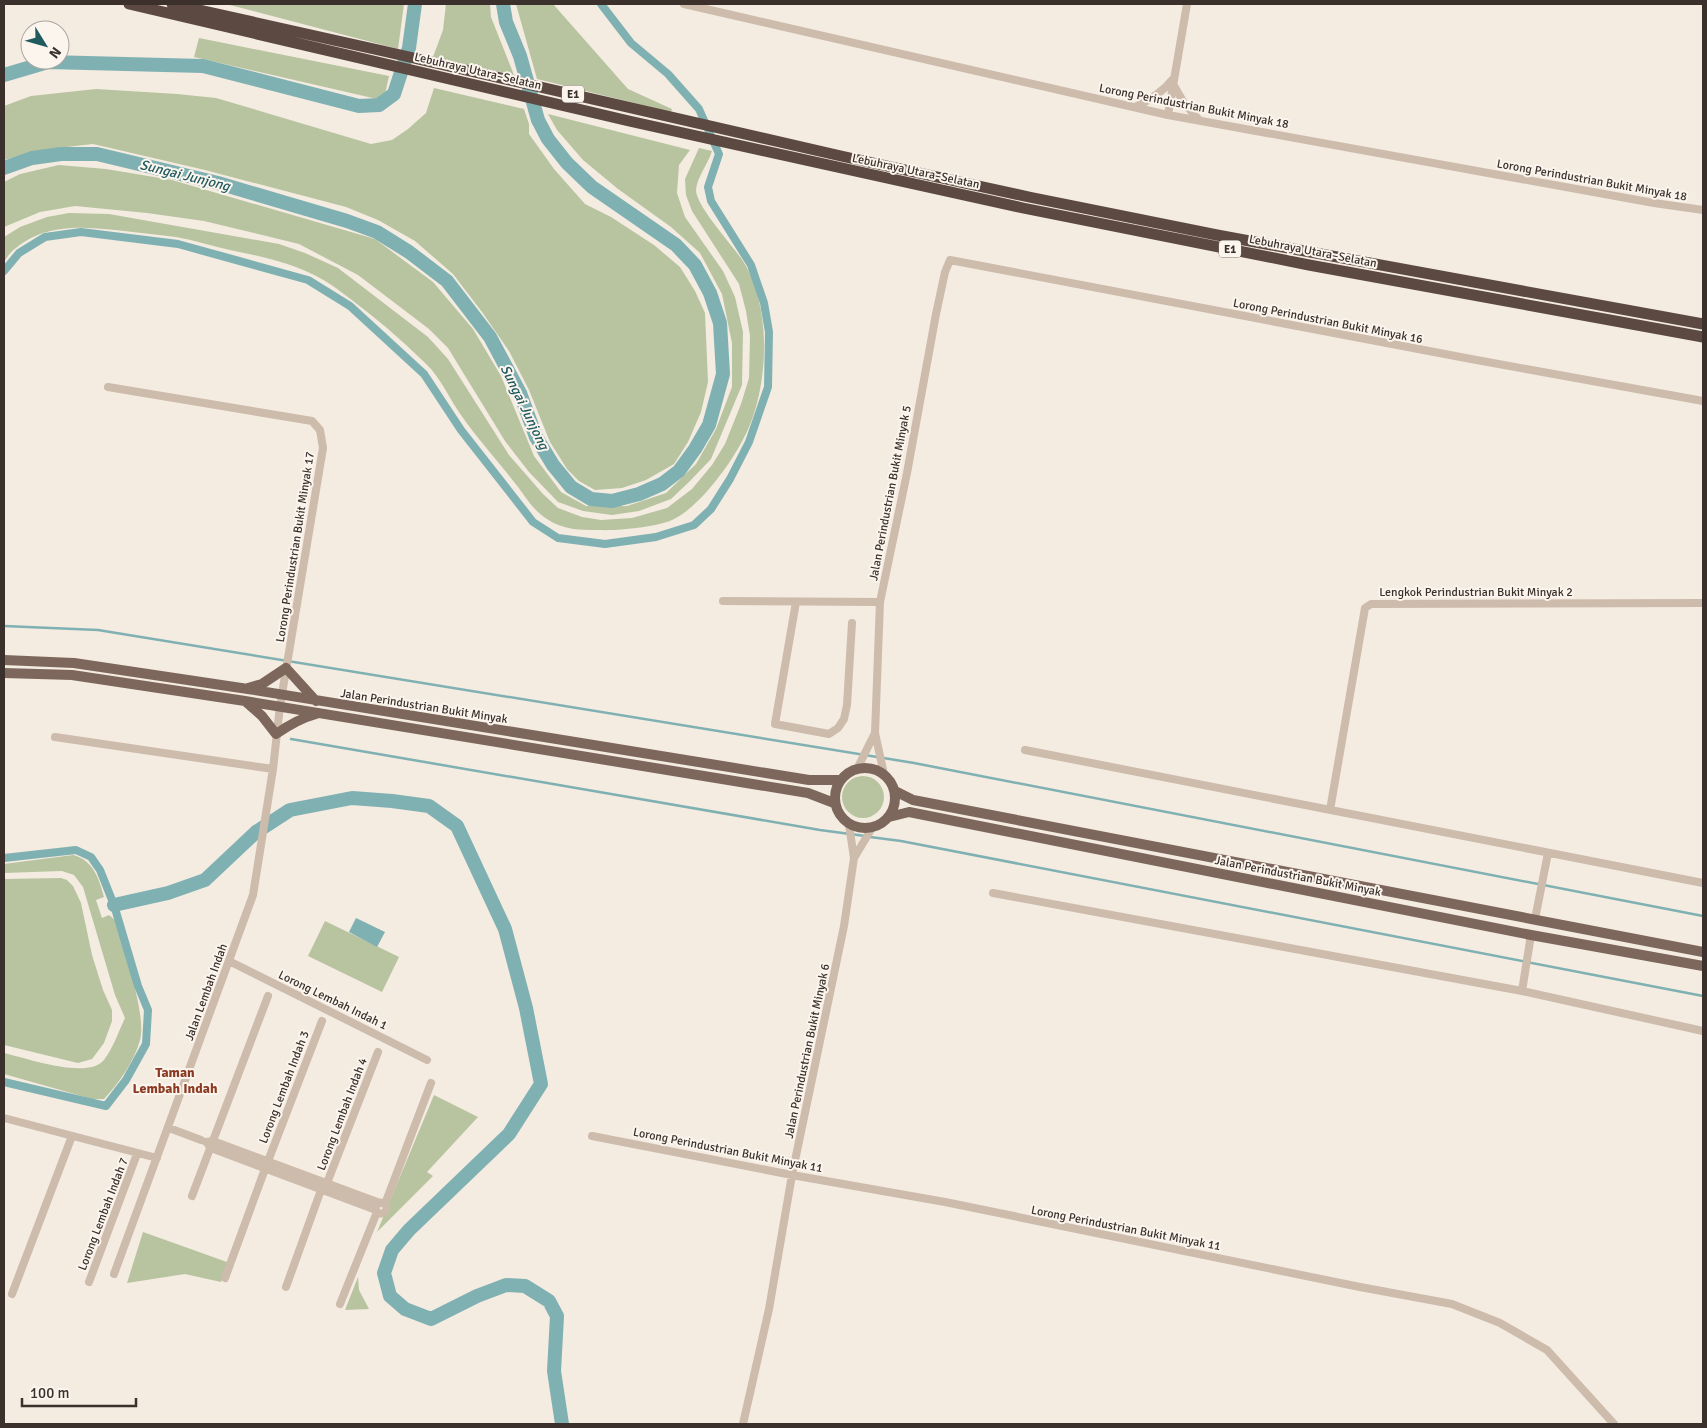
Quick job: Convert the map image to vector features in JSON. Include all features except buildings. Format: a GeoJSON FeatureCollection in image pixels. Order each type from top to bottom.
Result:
{"type":"FeatureCollection","features":[{"type":"Feature","properties":{"kind":"highway","name":"Lebuhraya Utara–Selatan"},"geometry":{"type":"LineString","coordinates":[[129,4],[758,150],[1023,208],[1263,256],[1703,337]]}},
{"type":"Feature","properties":{"kind":"highway","name":"Lebuhraya Utara–Selatan"},"geometry":{"type":"LineString","coordinates":[[172,4],[384,50],[762,138],[1029,197],[1217,235],[1703,324]]}},
{"type":"Feature","properties":{"kind":"main road","name":"Jalan Perindustrian Bukit Minyak"},"geometry":{"type":"LineString","coordinates":[[4,660],[74,663],[248,689],[810,780],[840,780]]}},
{"type":"Feature","properties":{"kind":"main road"},"geometry":{"type":"LineString","coordinates":[[248,689],[262,684],[287,663],[316,701]]}},
{"type":"Feature","properties":{"kind":"main road","name":"Jalan Perindustrian Bukit Minyak"},"geometry":{"type":"LineString","coordinates":[[4,673],[72,675],[280,706],[808,793],[834,803]]}},
{"type":"Feature","properties":{"kind":"main road"},"geometry":{"type":"LineString","coordinates":[[245,701],[262,716],[276,734],[288,725],[317,713]]}},
{"type":"Feature","properties":{"kind":"main road"},"geometry":{"type":"LineString","coordinates":[[859,764],[866,768],[883,770],[895,791],[894,809],[889,817],[871,831],[849,828],[837,812],[834,803],[836,787],[840,780],[859,764]]}},
{"type":"Feature","properties":{"kind":"main road","name":"Jalan Perindustrian Bukit Minyak"},"geometry":{"type":"LineString","coordinates":[[895,791],[913,800],[1536,915],[1703,952]]}},
{"type":"Feature","properties":{"kind":"main road","name":"Jalan Perindustrian Bukit Minyak"},"geometry":{"type":"LineString","coordinates":[[889,817],[909,812],[1530,939],[1703,966]]}},
{"type":"Feature","properties":{"kind":"street","name":"Lorong Perindustrian Bukit Minyak 18"},"geometry":{"type":"LineString","coordinates":[[684,4],[1168,115],[1645,202],[1703,210]]}},
{"type":"Feature","properties":{"kind":"street"},"geometry":{"type":"LineString","coordinates":[[1168,115],[1188,4]]}},
{"type":"Feature","properties":{"kind":"street"},"geometry":{"type":"LineString","coordinates":[[1135,107],[1157,94],[1174,80]]}},
{"type":"Feature","properties":{"kind":"street"},"geometry":{"type":"LineString","coordinates":[[1174,80],[1184,103],[1199,120]]}},
{"type":"Feature","properties":{"kind":"street","name":"Lorong Perindustrian Bukit Minyak 16"},"geometry":{"type":"LineString","coordinates":[[950,260],[1703,401]]}},
{"type":"Feature","properties":{"kind":"street","name":"Jalan Perindustrian Bukit Minyak 5"},"geometry":{"type":"LineString","coordinates":[[875,733],[880,602],[907,473],[936,314],[945,272],[950,260]]}},
{"type":"Feature","properties":{"kind":"street","name":"Lorong Perindustrian Bukit Minyak 17"},"geometry":{"type":"LineString","coordinates":[[108,388],[312,421],[320,430],[323,448],[280,706]]}},
{"type":"Feature","properties":{"kind":"street"},"geometry":{"type":"LineString","coordinates":[[723,601],[880,602]]}},
{"type":"Feature","properties":{"kind":"street"},"geometry":{"type":"LineString","coordinates":[[796,602],[775,724],[829,734],[838,728],[844,719],[847,705],[852,623]]}},
{"type":"Feature","properties":{"kind":"street","name":"Lengkok Perindustrian Bukit Minyak 2"},"geometry":{"type":"LineString","coordinates":[[1330,810],[1365,608],[1371,604],[1703,602]]}},
{"type":"Feature","properties":{"kind":"street","name":"Jalan Lembah Indah"},"geometry":{"type":"LineString","coordinates":[[114,1274],[253,895],[262,850],[280,706]]}},
{"type":"Feature","properties":{"kind":"street"},"geometry":{"type":"LineString","coordinates":[[859,764],[875,733]]}},
{"type":"Feature","properties":{"kind":"street"},"geometry":{"type":"LineString","coordinates":[[875,733],[883,770]]}},
{"type":"Feature","properties":{"kind":"street"},"geometry":{"type":"LineString","coordinates":[[55,737],[273,769]]}},
{"type":"Feature","properties":{"kind":"street"},"geometry":{"type":"LineString","coordinates":[[1025,750],[1330,810],[1547,857],[1703,883]]}},
{"type":"Feature","properties":{"kind":"street"},"geometry":{"type":"LineString","coordinates":[[849,828],[854,858]]}},
{"type":"Feature","properties":{"kind":"street"},"geometry":{"type":"LineString","coordinates":[[854,858],[871,831]]}},
{"type":"Feature","properties":{"kind":"street"},"geometry":{"type":"LineString","coordinates":[[1536,915],[1547,857]]}},
{"type":"Feature","properties":{"kind":"street","name":"Jalan Perindustrian Bukit Minyak 6"},"geometry":{"type":"LineString","coordinates":[[743,1424],[769,1309],[792,1175],[844,926],[854,858]]}},
{"type":"Feature","properties":{"kind":"street"},"geometry":{"type":"LineString","coordinates":[[993,893],[1522,991],[1703,1031]]}},
{"type":"Feature","properties":{"kind":"street"},"geometry":{"type":"LineString","coordinates":[[1522,991],[1522,981],[1530,939]]}},
{"type":"Feature","properties":{"kind":"street","name":"Lorong Lembah Indah 1"},"geometry":{"type":"LineString","coordinates":[[230,961],[427,1060]]}},
{"type":"Feature","properties":{"kind":"street"},"geometry":{"type":"LineString","coordinates":[[192,1196],[268,996]]}},
{"type":"Feature","properties":{"kind":"street","name":"Lorong Lembah Indah 3"},"geometry":{"type":"LineString","coordinates":[[225,1278],[266,1165],[322,1021]]}},
{"type":"Feature","properties":{"kind":"street","name":"Lorong Lembah Indah 4"},"geometry":{"type":"LineString","coordinates":[[327,1183],[378,1052]]}},
{"type":"Feature","properties":{"kind":"street"},"geometry":{"type":"LineString","coordinates":[[340,1304],[431,1083]]}},
{"type":"Feature","properties":{"kind":"street"},"geometry":{"type":"LineString","coordinates":[[4,1121],[157,1158]]}},
{"type":"Feature","properties":{"kind":"street"},"geometry":{"type":"LineString","coordinates":[[169,1128],[201,1140]]}},
{"type":"Feature","properties":{"kind":"street"},"geometry":{"type":"LineString","coordinates":[[12,1294],[72,1136]]}},
{"type":"Feature","properties":{"kind":"street","name":"Lorong Perindustrian Bukit Minyak 11"},"geometry":{"type":"LineString","coordinates":[[592,1136],[792,1175],[946,1202],[1360,1287],[1452,1304],[1500,1323],[1547,1350],[1614,1424]]}},
{"type":"Feature","properties":{"kind":"street"},"geometry":{"type":"LineString","coordinates":[[212,1145],[266,1165],[327,1183],[380,1207]]}},
{"type":"Feature","properties":{"kind":"street","name":"Lorong Lembah Indah 7"},"geometry":{"type":"LineString","coordinates":[[90,1282],[138,1154]]}},
{"type":"Feature","properties":{"kind":"street"},"geometry":{"type":"LineString","coordinates":[[266,1165],[321,1190],[380,1207]]}},
{"type":"Feature","properties":{"kind":"street"},"geometry":{"type":"LineString","coordinates":[[286,1287],[321,1190]]}},
{"type":"Feature","properties":{"kind":"green space"},"geometry":{"type":"Polygon","coordinates":[[[226,4],[404,4],[398,49],[226,4]]]}},
{"type":"Feature","properties":{"kind":"green space"},"geometry":{"type":"Polygon","coordinates":[[[446,4],[490,4],[491,17],[514,75],[433,57],[443,30],[446,4]]]}},
{"type":"Feature","properties":{"kind":"green space"},"geometry":{"type":"Polygon","coordinates":[[[516,4],[553,4],[628,89],[672,109],[671,112],[537,79],[516,4]]]}},
{"type":"Feature","properties":{"kind":"green space"},"geometry":{"type":"Polygon","coordinates":[[[199,38],[389,76],[385,94],[377,99],[194,57],[199,38]]]}},
{"type":"Feature","properties":{"kind":"green space"},"geometry":{"type":"Polygon","coordinates":[[[434,88],[524,109],[529,124],[529,134],[554,169],[585,204],[611,217],[654,245],[680,267],[695,291],[705,313],[708,382],[701,412],[688,442],[674,464],[646,480],[622,488],[595,490],[579,481],[567,469],[550,442],[529,390],[509,351],[453,274],[415,241],[378,220],[346,207],[205,170],[93,144],[49,149],[4,160],[4,106],[31,96],[96,89],[216,98],[371,144],[392,140],[426,113],[434,88]]]}},
{"type":"Feature","properties":{"kind":"green space"},"geometry":{"type":"Polygon","coordinates":[[[548,114],[690,150],[679,165],[677,193],[685,217],[723,271],[735,297],[743,332],[742,385],[711,459],[671,499],[639,511],[612,515],[583,511],[558,502],[529,472],[505,441],[448,348],[429,329],[358,275],[299,244],[204,221],[75,206],[40,212],[4,227],[4,182],[20,174],[59,165],[106,169],[172,180],[375,239],[433,282],[473,329],[501,376],[534,456],[561,492],[586,506],[627,506],[666,493],[696,464],[716,429],[732,387],[732,343],[722,294],[700,253],[671,227],[618,189],[583,160],[557,130],[548,114]]]}},
{"type":"Feature","properties":{"kind":"green space"},"geometry":{"type":"Polygon","coordinates":[[[699,148],[712,151],[700,175],[696,190],[698,197],[708,216],[743,261],[759,299],[764,343],[760,387],[756,408],[749,427],[736,452],[717,480],[695,504],[683,513],[672,520],[647,527],[616,530],[578,529],[553,523],[542,516],[468,425],[428,366],[388,329],[352,300],[309,272],[270,259],[183,238],[88,228],[73,228],[43,233],[29,239],[14,249],[4,262],[4,237],[20,227],[47,217],[69,213],[109,214],[279,244],[305,253],[338,268],[428,337],[448,359],[509,455],[543,494],[558,508],[582,517],[601,520],[632,518],[667,508],[692,489],[712,465],[725,444],[749,378],[750,336],[739,284],[692,211],[686,195],[685,179],[699,148]]]}},
{"type":"Feature","properties":{"kind":"green space"},"geometry":{"type":"Polygon","coordinates":[[[867,776],[875,779],[881,785],[884,797],[881,809],[875,815],[859,818],[851,815],[845,809],[842,793],[845,785],[851,779],[867,776]]]}},
{"type":"Feature","properties":{"kind":"green space"},"geometry":{"type":"Polygon","coordinates":[[[73,855],[80,857],[90,865],[100,883],[104,897],[96,900],[102,918],[109,915],[116,921],[133,981],[140,1015],[140,1040],[134,1056],[120,1079],[104,1099],[92,1099],[4,1074],[4,1053],[56,1066],[85,1068],[96,1066],[104,1060],[125,1018],[115,995],[83,887],[74,875],[62,871],[4,873],[4,864],[73,855]]]}},
{"type":"Feature","properties":{"kind":"green space"},"geometry":{"type":"Polygon","coordinates":[[[61,878],[67,880],[73,886],[81,903],[92,955],[103,990],[112,1010],[112,1021],[104,1043],[92,1059],[78,1063],[4,1045],[4,879],[61,878]]]}},
{"type":"Feature","properties":{"kind":"green space"},"geometry":{"type":"Polygon","coordinates":[[[325,921],[399,957],[382,992],[308,956],[325,921]]]}},
{"type":"Feature","properties":{"kind":"green space"},"geometry":{"type":"Polygon","coordinates":[[[434,1095],[478,1117],[427,1172],[433,1176],[377,1232],[434,1095]]]}},
{"type":"Feature","properties":{"kind":"green space"},"geometry":{"type":"Polygon","coordinates":[[[143,1232],[227,1262],[221,1282],[185,1274],[127,1283],[143,1232]]]}},
{"type":"Feature","properties":{"kind":"green space"},"geometry":{"type":"Polygon","coordinates":[[[358,1277],[359,1290],[369,1309],[345,1310],[358,1277]]]}},
{"type":"Feature","properties":{"kind":"water"},"geometry":{"type":"Polygon","coordinates":[[[356,918],[385,932],[377,947],[349,932],[356,918]]]}},
{"type":"Feature","properties":{"kind":"waterway"},"geometry":{"type":"LineString","coordinates":[[4,75],[48,62],[203,66],[359,106],[379,105],[394,94],[409,48],[415,4]]}},
{"type":"Feature","properties":{"kind":"waterway","name":"Sungai Junjong"},"geometry":{"type":"LineString","coordinates":[[4,168],[32,158],[61,154],[97,154],[218,183],[347,221],[377,232],[409,252],[447,281],[490,337],[520,393],[536,437],[553,465],[571,487],[591,499],[612,501],[639,494],[662,484],[679,471],[709,425],[723,374],[720,323],[710,293],[695,265],[676,245],[592,187],[567,163],[548,139],[538,120],[520,56],[506,22],[503,4]]}},
{"type":"Feature","properties":{"kind":"waterway"},"geometry":{"type":"LineString","coordinates":[[4,271],[19,253],[45,237],[81,232],[178,244],[308,280],[350,306],[424,374],[461,430],[533,522],[558,538],[605,544],[656,537],[694,525],[711,509],[730,479],[749,442],[768,387],[769,332],[764,303],[751,265],[711,201],[708,187],[719,154],[699,109],[668,74],[631,43],[601,4]]}},
{"type":"Feature","properties":{"kind":"waterway"},"geometry":{"type":"LineString","coordinates":[[4,626],[98,630],[914,763],[1703,916]]}},
{"type":"Feature","properties":{"kind":"waterway"},"geometry":{"type":"LineString","coordinates":[[291,739],[820,830],[865,836]]}},
{"type":"Feature","properties":{"kind":"waterway"},"geometry":{"type":"LineString","coordinates":[[114,905],[168,893],[205,880],[256,832],[290,810],[352,798],[392,801],[429,806],[457,826],[505,929],[526,1008],[541,1084],[509,1134],[409,1230],[392,1250],[384,1273],[390,1296],[405,1309],[431,1319],[477,1296],[506,1285],[525,1286],[549,1301],[557,1316],[554,1371],[562,1424]]}},
{"type":"Feature","properties":{"kind":"waterway"},"geometry":{"type":"LineString","coordinates":[[870,837],[901,841],[1703,996]]}},
{"type":"Feature","properties":{"kind":"waterway"},"geometry":{"type":"LineString","coordinates":[[4,858],[76,850],[91,857],[100,870],[114,905],[138,986],[148,1010],[146,1044],[126,1080],[106,1106],[4,1082]]}},
{"type":"Feature","properties":{"kind":"district","name":"Taman Lembah Indah"},"geometry":{"type":"Point","coordinates":[175,1080]}}]}
